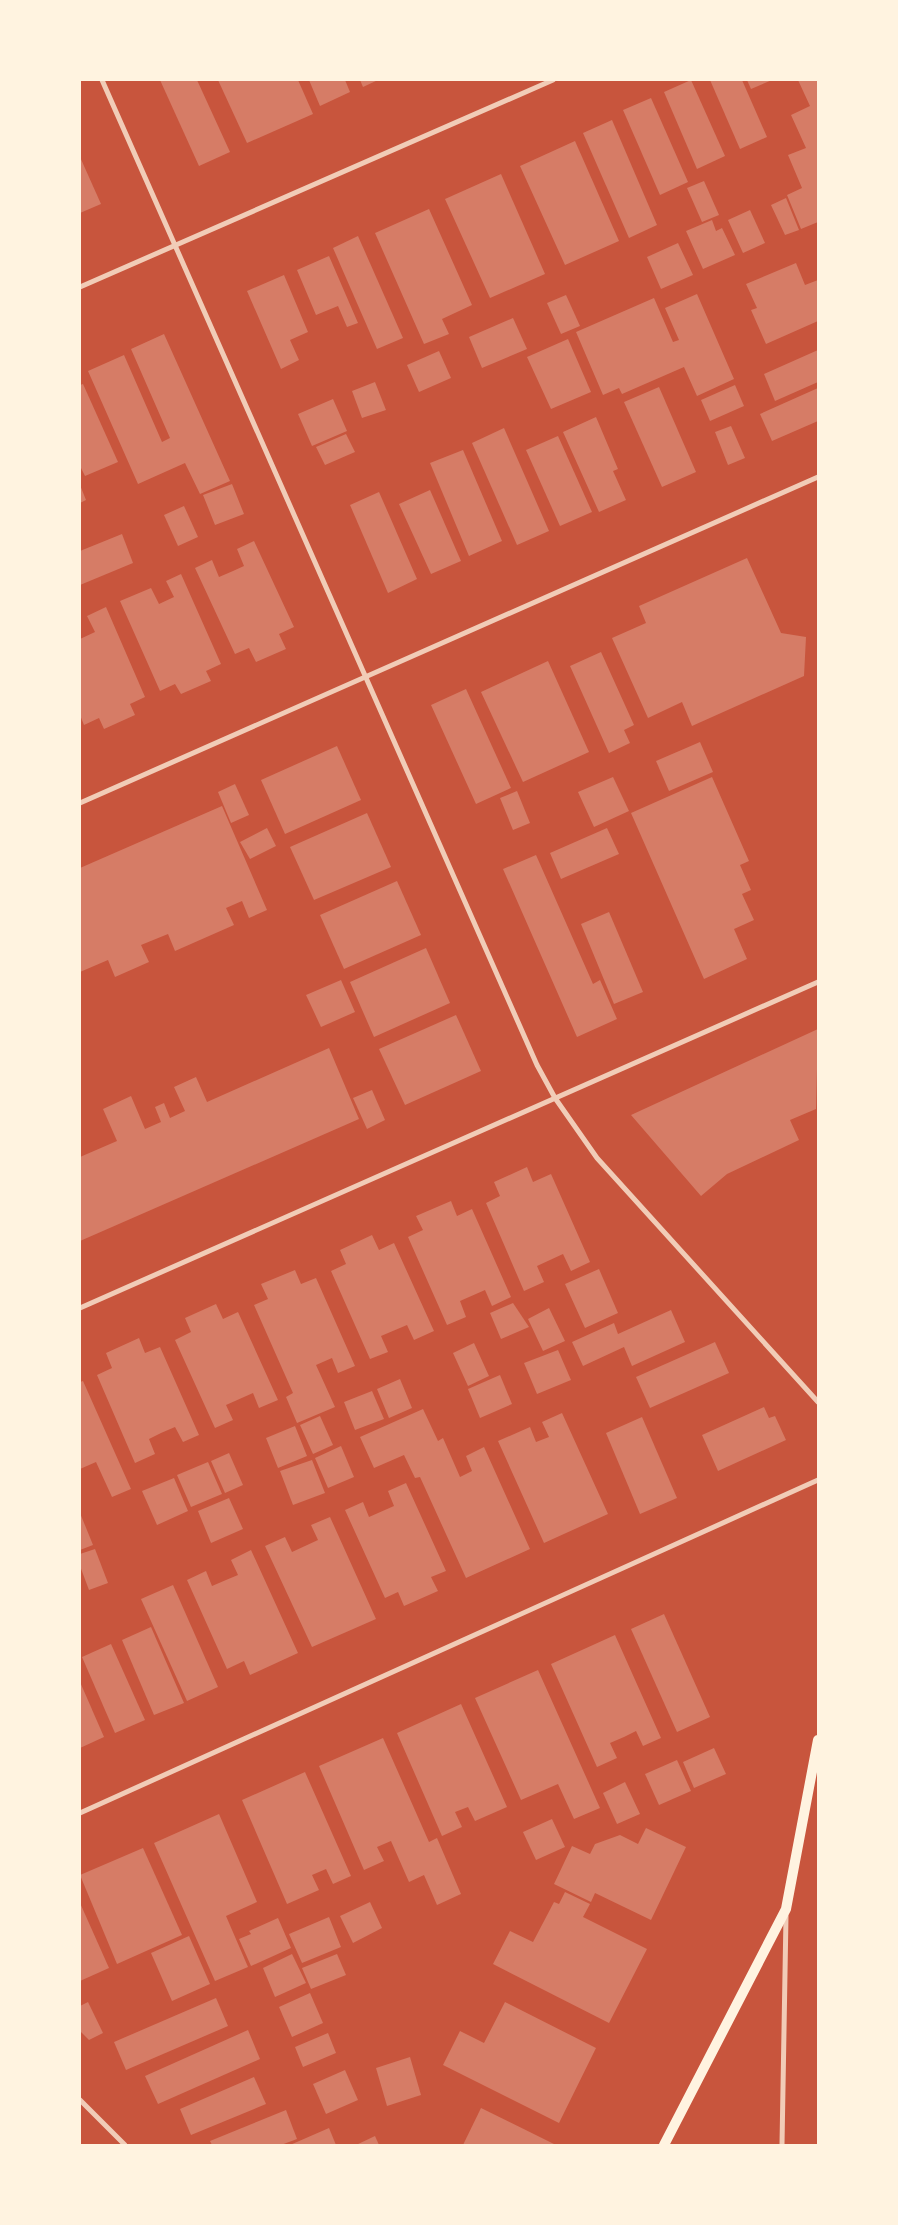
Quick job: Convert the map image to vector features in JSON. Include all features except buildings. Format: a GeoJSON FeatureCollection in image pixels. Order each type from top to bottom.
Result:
{"type":"FeatureCollection","features":[{"type":"Feature","properties":{"kind":"main road"},"geometry":{"type":"LineString","coordinates":[[664,2145],[786,1910],[818,1740]]}},
{"type":"Feature","properties":{"kind":"street"},"geometry":{"type":"LineString","coordinates":[[102,80],[537,1065],[555,1098],[597,1158],[818,1402]]}},
{"type":"Feature","properties":{"kind":"street"},"geometry":{"type":"LineString","coordinates":[[80,288],[553,80]]}},
{"type":"Feature","properties":{"kind":"street"},"geometry":{"type":"LineString","coordinates":[[80,803],[818,477]]}},
{"type":"Feature","properties":{"kind":"street"},"geometry":{"type":"LineString","coordinates":[[80,1308],[818,982]]}},
{"type":"Feature","properties":{"kind":"street"},"geometry":{"type":"LineString","coordinates":[[80,1813],[818,1480]]}},
{"type":"Feature","properties":{"kind":"street"},"geometry":{"type":"LineString","coordinates":[[782,2145],[786,1910]]}},
{"type":"Feature","properties":{"kind":"street"},"geometry":{"type":"LineString","coordinates":[[80,2100],[125,2145]]}}]}
